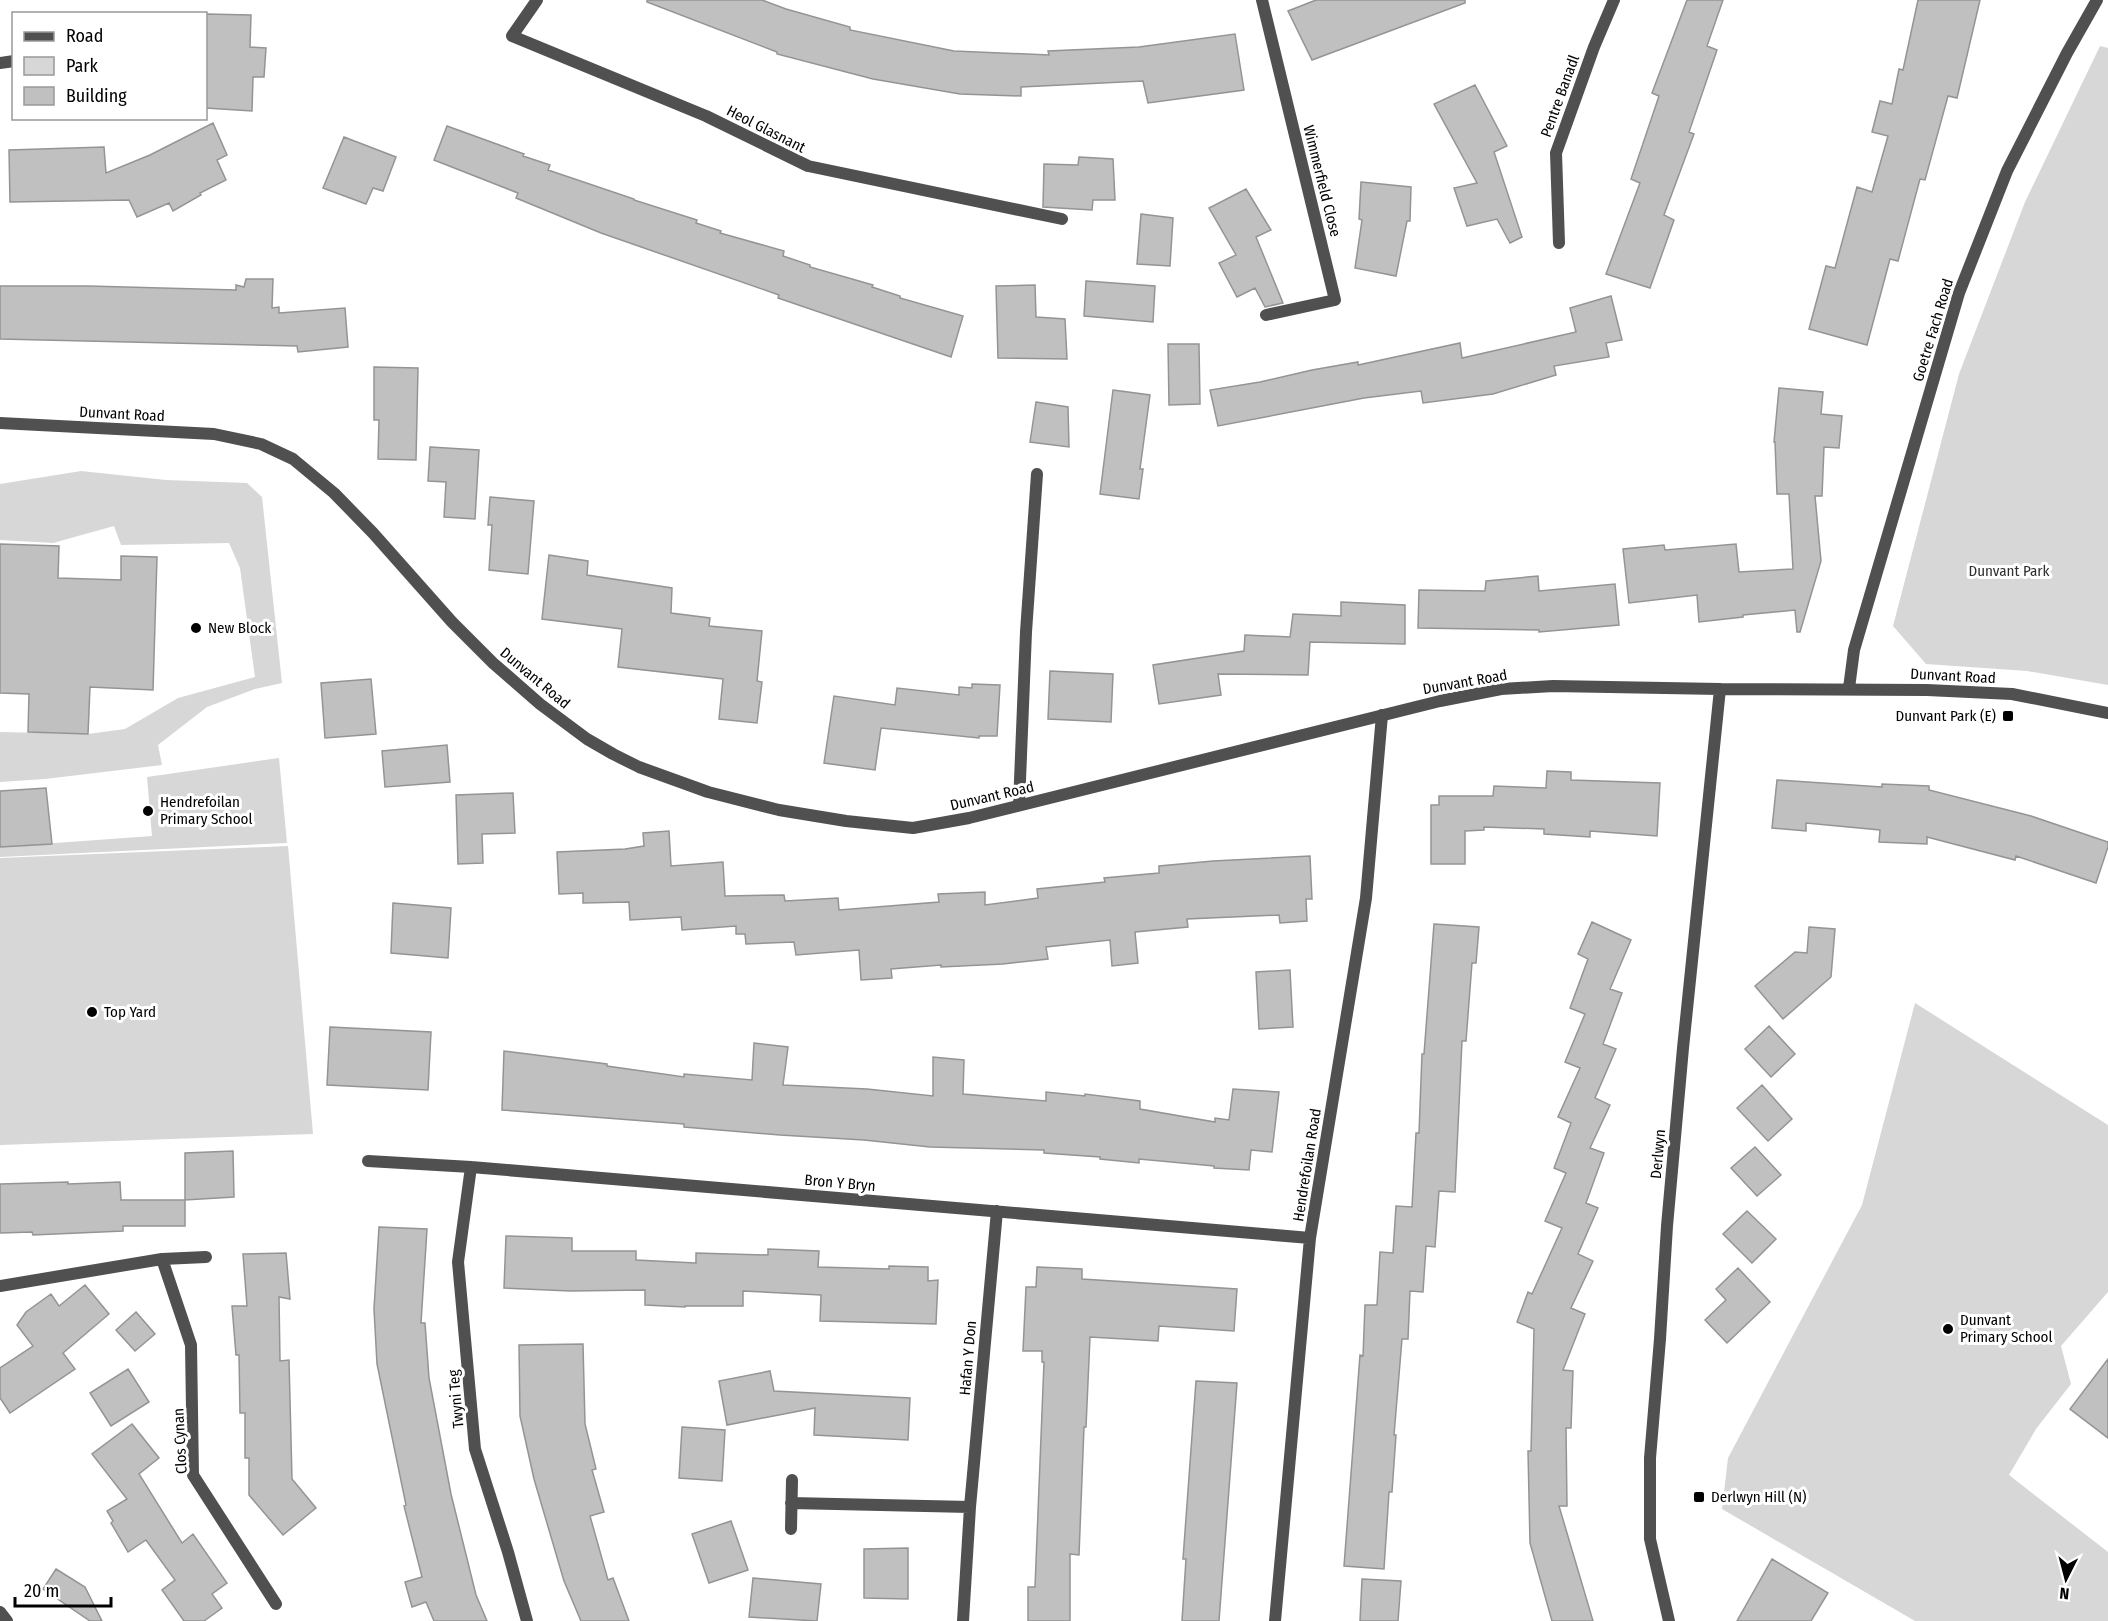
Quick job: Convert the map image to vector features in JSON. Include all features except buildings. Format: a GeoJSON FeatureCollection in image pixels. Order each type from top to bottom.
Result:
{"type":"FeatureCollection","features":[{"type":"Feature","properties":{"kind":"street","name":"Heol Glasnant"},"geometry":{"type":"LineString","coordinates":[[537,0],[512,36],[706,116],[808,166],[1062,219]]}},
{"type":"Feature","properties":{"kind":"street","name":"Wimmerfield Close"},"geometry":{"type":"LineString","coordinates":[[1262,0],[1335,300],[1266,315]]}},
{"type":"Feature","properties":{"kind":"street","name":"Pentre Banadl"},"geometry":{"type":"LineString","coordinates":[[1559,243],[1556,153],[1594,46],[1614,0]]}},
{"type":"Feature","properties":{"kind":"street","name":"Goetre Fach Road"},"geometry":{"type":"LineString","coordinates":[[1849,688],[1854,650],[1959,293],[2007,171],[2067,53],[2097,0]]}},
{"type":"Feature","properties":{"kind":"street","name":"Dunvant Road"},"geometry":{"type":"LineString","coordinates":[[0,423],[214,434],[261,444],[293,459],[334,493],[452,622],[493,663],[540,704],[587,739],[639,767],[708,792],[779,810],[846,821],[913,828],[969,818],[1440,700],[1501,689],[1553,686],[1927,690],[2012,694],[2108,713]]}},
{"type":"Feature","properties":{"kind":"street"},"geometry":{"type":"LineString","coordinates":[[1019,805],[1026,632],[1037,474]]}},
{"type":"Feature","properties":{"kind":"street","name":"Derlwyn"},"geometry":{"type":"LineString","coordinates":[[1669,1621],[1650,1539],[1650,1458],[1679,1095],[1720,689]]}},
{"type":"Feature","properties":{"kind":"street","name":"Hendrefoilan Road"},"geometry":{"type":"LineString","coordinates":[[1275,1621],[1310,1238],[1366,898],[1382,715]]}},
{"type":"Feature","properties":{"kind":"street","name":"Bron Y Bryn"},"geometry":{"type":"LineString","coordinates":[[368,1161],[471,1167],[1310,1238]]}},
{"type":"Feature","properties":{"kind":"street","name":"Twyni Teg"},"geometry":{"type":"LineString","coordinates":[[471,1167],[458,1262],[476,1449],[527,1621]]}},
{"type":"Feature","properties":{"kind":"street","name":"Hafan Y Don"},"geometry":{"type":"LineString","coordinates":[[963,1621],[970,1507],[997,1211]]}},
{"type":"Feature","properties":{"kind":"street"},"geometry":{"type":"LineString","coordinates":[[0,1286],[162,1259],[206,1257]]}},
{"type":"Feature","properties":{"kind":"street","name":"Clos Cynan"},"geometry":{"type":"LineString","coordinates":[[162,1259],[191,1345],[193,1475],[276,1604]]}},
{"type":"Feature","properties":{"kind":"street"},"geometry":{"type":"LineString","coordinates":[[792,1480],[792,1529]]}},
{"type":"Feature","properties":{"kind":"street"},"geometry":{"type":"LineString","coordinates":[[791,1503],[970,1507]]}},
{"type":"Feature","properties":{"kind":"street"},"geometry":{"type":"LineString","coordinates":[[0,1612],[7,1621]]}},
{"type":"Feature","properties":{"kind":"green space","name":"Dunvant Park"},"geometry":{"type":"Polygon","coordinates":[[[2100,46],[2108,48],[2108,685],[2027,671],[1926,664],[1893,626],[1959,374],[2025,202],[2100,46]]]}},
{"type":"Feature","properties":{"kind":"green space"},"geometry":{"type":"Polygon","coordinates":[[[81,471],[166,480],[247,483],[262,497],[282,683],[255,689],[207,707],[158,745],[162,765],[0,782],[0,732],[88,734],[125,729],[178,698],[255,677],[240,568],[229,543],[121,545],[114,526],[53,543],[0,540],[0,484],[81,471]]]}},
{"type":"Feature","properties":{"kind":"green space"},"geometry":{"type":"Polygon","coordinates":[[[279,758],[287,843],[0,857],[0,847],[152,836],[147,777],[279,758]]]}},
{"type":"Feature","properties":{"kind":"green space"},"geometry":{"type":"Polygon","coordinates":[[[288,846],[313,1134],[0,1145],[0,858],[288,846]]]}},
{"type":"Feature","properties":{"kind":"green space","name":"Dunvant Primary School"},"geometry":{"type":"Polygon","coordinates":[[[1915,1003],[2108,1125],[2108,1292],[2061,1346],[2071,1384],[2036,1429],[2009,1475],[2108,1552],[2108,1621],[1915,1621],[1722,1509],[1728,1458],[1862,1205],[1915,1003]]]}},
{"type":"Feature","properties":{"kind":"place","name":"New Block"},"geometry":{"type":"Point","coordinates":[196,628]}},
{"type":"Feature","properties":{"kind":"place","name":"Dunvant Park (E)"},"geometry":{"type":"Point","coordinates":[2008,716]}},
{"type":"Feature","properties":{"kind":"place","name":"Hendrefoilan Primary School"},"geometry":{"type":"Point","coordinates":[148,811]}},
{"type":"Feature","properties":{"kind":"place","name":"Top Yard"},"geometry":{"type":"Point","coordinates":[92,1012]}},
{"type":"Feature","properties":{"kind":"place","name":"Dunvant Primary School"},"geometry":{"type":"Point","coordinates":[1948,1329]}},
{"type":"Feature","properties":{"kind":"place","name":"Derlwyn Hill (N)"},"geometry":{"type":"Point","coordinates":[1699,1497]}}]}
